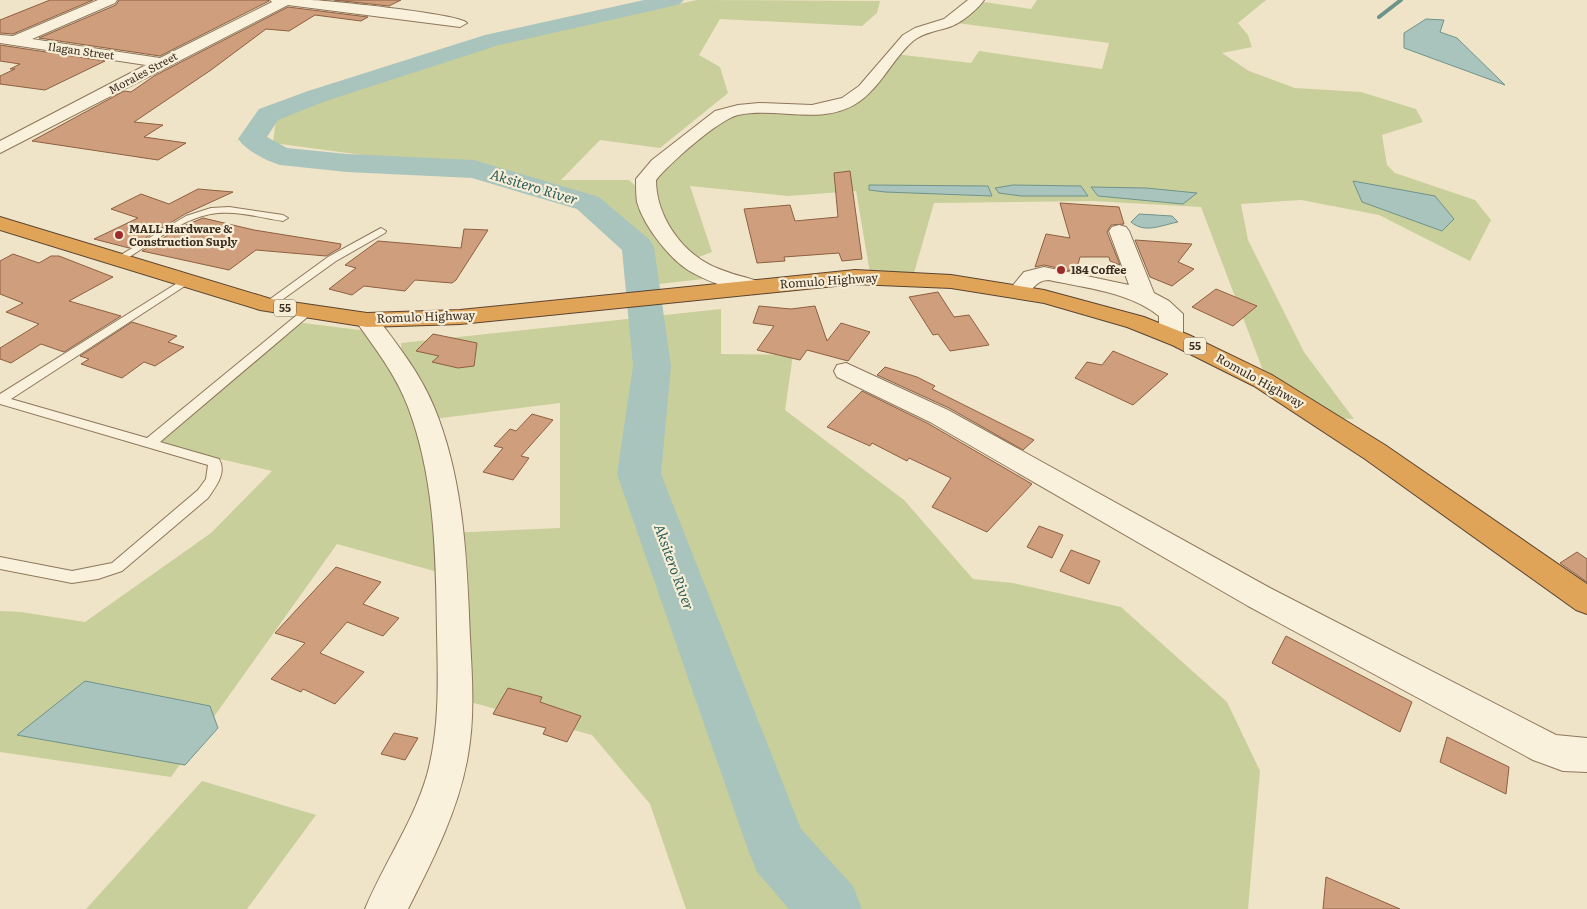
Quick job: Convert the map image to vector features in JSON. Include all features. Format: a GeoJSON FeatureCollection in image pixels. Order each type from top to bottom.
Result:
{"type":"FeatureCollection","features":[{"type":"Feature","properties":{"kind":"highway","name":"Romulo Highway"},"geometry":{"type":"LineString","coordinates":[[0,223],[268,305],[367,320],[460,317],[855,277],[904,277],[963,281],[1020,290],[1079,303],[1171,336],[1224,360],[1310,408],[1587,600]]}},
{"type":"Feature","properties":{"kind":"street"},"geometry":{"type":"LineString","coordinates":[[0,48],[7,40],[110,0]]}},
{"type":"Feature","properties":{"kind":"street"},"geometry":{"type":"LineString","coordinates":[[283,0],[460,23]]}},
{"type":"Feature","properties":{"kind":"street","name":"Morales Street"},"geometry":{"type":"LineString","coordinates":[[0,148],[283,0]]}},
{"type":"Feature","properties":{"kind":"street"},"geometry":{"type":"LineString","coordinates":[[746,288],[703,270],[689,261],[671,241],[650,209],[646,195],[646,179],[659,164],[721,116],[738,110],[759,108],[812,110],[833,107],[848,102],[865,89],[908,38],[920,30],[949,22],[977,0]]}},
{"type":"Feature","properties":{"kind":"street","name":"Ilagan Street"},"geometry":{"type":"LineString","coordinates":[[7,40],[163,63]]}},
{"type":"Feature","properties":{"kind":"street"},"geometry":{"type":"LineString","coordinates":[[1119,231],[1144,296]]}},
{"type":"Feature","properties":{"kind":"street"},"geometry":{"type":"LineString","coordinates":[[1020,290],[1030,276],[1048,273],[1144,296],[1164,307],[1171,314],[1171,336]]}},
{"type":"Feature","properties":{"kind":"street"},"geometry":{"type":"LineString","coordinates":[[367,320],[397,360],[426,420],[445,496],[452,576],[455,718],[450,756],[425,833],[386,909]]}},
{"type":"Feature","properties":{"kind":"street"},"geometry":{"type":"LineString","coordinates":[[846,371],[939,416],[1259,597],[1318,626],[1546,748],[1579,756],[1587,755]]}},
{"type":"Feature","properties":{"kind":"lane"},"geometry":{"type":"LineString","coordinates":[[119,259],[186,221],[210,211],[223,210],[283,218]]}},
{"type":"Feature","properties":{"kind":"lane"},"geometry":{"type":"LineString","coordinates":[[268,305],[332,259],[381,231]]}},
{"type":"Feature","properties":{"kind":"lane"},"geometry":{"type":"LineString","coordinates":[[0,563],[72,577],[98,573],[117,567],[204,494],[212,482],[216,470],[214,462],[0,400],[186,280]]}},
{"type":"Feature","properties":{"kind":"lane"},"geometry":{"type":"LineString","coordinates":[[150,443],[308,312]]}},
{"type":"Feature","properties":{"kind":"green space"},"geometry":{"type":"Polygon","coordinates":[[[697,0],[880,1],[877,13],[862,26],[720,19],[699,55],[720,67],[728,93],[660,148],[600,140],[561,180],[629,180],[645,195],[646,179],[734,111],[812,110],[848,102],[895,54],[971,63],[979,51],[1102,69],[1109,43],[949,22],[977,1],[1031,9],[1037,0],[1266,0],[1238,23],[1248,35],[1252,47],[1222,53],[1249,71],[1295,88],[1361,92],[1416,109],[1423,122],[1382,135],[1387,165],[1395,173],[1475,200],[1491,220],[1470,261],[1379,215],[1301,200],[1241,204],[1248,240],[1304,352],[1354,419],[1324,418],[1264,373],[1201,207],[1092,201],[934,203],[914,273],[870,273],[856,191],[788,196],[690,186],[712,252],[689,261],[703,279],[650,285],[638,247],[588,203],[482,171],[273,143],[276,119],[318,99],[494,44],[697,0]]]}},
{"type":"Feature","properties":{"kind":"green space"},"geometry":{"type":"Polygon","coordinates":[[[721,309],[721,354],[793,355],[785,410],[904,500],[973,579],[1013,583],[1121,607],[1227,702],[1260,771],[1248,909],[686,909],[650,804],[592,735],[455,698],[452,576],[337,544],[171,777],[0,752],[0,611],[21,612],[85,622],[211,533],[272,471],[150,443],[295,322],[376,332],[403,372],[401,343],[721,309]],[[560,403],[426,420],[448,533],[560,528],[560,403]]]}},
{"type":"Feature","properties":{"kind":"green space"},"geometry":{"type":"Polygon","coordinates":[[[202,781],[316,815],[247,909],[86,909],[202,781]]]}},
{"type":"Feature","properties":{"kind":"water"},"geometry":{"type":"Polygon","coordinates":[[[1426,19],[1444,20],[1440,32],[1457,38],[1505,85],[1404,48],[1404,33],[1426,19]]]}},
{"type":"Feature","properties":{"kind":"water"},"geometry":{"type":"Polygon","coordinates":[[[1353,181],[1435,196],[1454,219],[1442,231],[1362,202],[1353,181]]]}},
{"type":"Feature","properties":{"kind":"water"},"geometry":{"type":"Polygon","coordinates":[[[869,185],[988,186],[992,196],[885,192],[869,190],[869,185]]]}},
{"type":"Feature","properties":{"kind":"water"},"geometry":{"type":"Polygon","coordinates":[[[1013,185],[1081,186],[1088,196],[1021,196],[999,193],[995,188],[1013,185]]]}},
{"type":"Feature","properties":{"kind":"water"},"geometry":{"type":"Polygon","coordinates":[[[1091,187],[1146,188],[1197,193],[1183,204],[1098,196],[1091,187]]]}},
{"type":"Feature","properties":{"kind":"water"},"geometry":{"type":"Polygon","coordinates":[[[1139,214],[1172,216],[1178,222],[1154,228],[1136,226],[1131,222],[1139,214]]]}},
{"type":"Feature","properties":{"kind":"water"},"geometry":{"type":"Polygon","coordinates":[[[85,681],[210,706],[218,728],[185,765],[17,735],[85,681]]]}},
{"type":"Feature","properties":{"kind":"building"},"geometry":{"type":"Polygon","coordinates":[[[50,0],[93,0],[13,34],[0,33],[0,20],[50,0]]]}},
{"type":"Feature","properties":{"kind":"building"},"geometry":{"type":"Polygon","coordinates":[[[119,0],[269,1],[160,56],[39,38],[116,5],[119,0]]]}},
{"type":"Feature","properties":{"kind":"building"},"geometry":{"type":"Polygon","coordinates":[[[334,0],[401,0],[389,6],[334,0]]]}},
{"type":"Feature","properties":{"kind":"building"},"geometry":{"type":"Polygon","coordinates":[[[288,7],[368,17],[361,21],[315,15],[289,31],[266,29],[211,70],[134,122],[163,125],[144,137],[186,143],[158,160],[32,141],[124,91],[131,92],[154,76],[288,7]]]}},
{"type":"Feature","properties":{"kind":"building"},"geometry":{"type":"Polygon","coordinates":[[[0,45],[105,61],[45,90],[0,84],[0,76],[15,69],[10,69],[20,64],[0,61],[0,45]]]}},
{"type":"Feature","properties":{"kind":"building"},"geometry":{"type":"Polygon","coordinates":[[[850,171],[862,259],[842,261],[839,253],[784,257],[785,261],[757,263],[744,209],[790,205],[795,221],[838,217],[834,173],[850,171]]]}},
{"type":"Feature","properties":{"kind":"building"},"geometry":{"type":"Polygon","coordinates":[[[198,189],[233,192],[185,214],[129,248],[94,239],[138,218],[111,209],[141,194],[169,204],[198,189]]]}},
{"type":"Feature","properties":{"kind":"building"},"geometry":{"type":"Polygon","coordinates":[[[1060,203],[1119,207],[1124,224],[1111,225],[1107,232],[1120,265],[1110,261],[1109,257],[1080,257],[1076,272],[1044,265],[1035,267],[1046,234],[1070,238],[1060,203]]]}},
{"type":"Feature","properties":{"kind":"building"},"geometry":{"type":"Polygon","coordinates":[[[203,218],[254,230],[341,244],[340,248],[326,256],[256,250],[229,270],[142,251],[181,227],[203,218]]]}},
{"type":"Feature","properties":{"kind":"building"},"geometry":{"type":"Polygon","coordinates":[[[464,229],[488,230],[456,280],[452,283],[415,280],[405,291],[364,286],[352,295],[329,289],[356,268],[345,265],[378,241],[461,248],[464,229]]]}},
{"type":"Feature","properties":{"kind":"building"},"geometry":{"type":"Polygon","coordinates":[[[1135,240],[1192,244],[1178,262],[1194,269],[1172,286],[1150,277],[1135,240]]]}},
{"type":"Feature","properties":{"kind":"building"},"geometry":{"type":"Polygon","coordinates":[[[13,254],[39,263],[51,256],[59,256],[113,277],[69,301],[121,316],[64,352],[41,344],[11,363],[0,359],[0,348],[39,324],[6,312],[23,303],[0,294],[0,261],[13,254]]]}},
{"type":"Feature","properties":{"kind":"building"},"geometry":{"type":"Polygon","coordinates":[[[1216,289],[1257,306],[1233,326],[1192,307],[1216,289]]]}},
{"type":"Feature","properties":{"kind":"building"},"geometry":{"type":"Polygon","coordinates":[[[938,292],[954,317],[969,315],[989,345],[950,351],[938,334],[933,335],[909,297],[938,292]]]}},
{"type":"Feature","properties":{"kind":"building"},"geometry":{"type":"Polygon","coordinates":[[[759,306],[791,309],[815,306],[827,341],[841,323],[870,332],[848,361],[807,350],[800,360],[757,350],[774,326],[753,323],[759,306]]]}},
{"type":"Feature","properties":{"kind":"building"},"geometry":{"type":"Polygon","coordinates":[[[132,322],[177,336],[168,342],[184,347],[155,366],[144,362],[122,378],[81,364],[89,359],[80,356],[132,322]]]}},
{"type":"Feature","properties":{"kind":"building"},"geometry":{"type":"Polygon","coordinates":[[[433,334],[477,343],[474,366],[458,368],[432,362],[439,356],[416,351],[433,334]]]}},
{"type":"Feature","properties":{"kind":"building"},"geometry":{"type":"Polygon","coordinates":[[[1113,351],[1168,374],[1133,405],[1075,378],[1087,362],[1102,365],[1113,351]]]}},
{"type":"Feature","properties":{"kind":"building"},"geometry":{"type":"Polygon","coordinates":[[[885,367],[917,377],[935,386],[932,389],[1034,440],[1023,450],[949,408],[877,375],[885,367]]]}},
{"type":"Feature","properties":{"kind":"building"},"geometry":{"type":"Polygon","coordinates":[[[862,391],[929,424],[1032,484],[987,532],[932,507],[951,478],[909,458],[907,461],[872,443],[870,446],[827,427],[862,391]]]}},
{"type":"Feature","properties":{"kind":"building"},"geometry":{"type":"Polygon","coordinates":[[[532,414],[553,420],[521,456],[529,458],[513,480],[483,472],[503,448],[494,446],[510,429],[516,431],[532,414]]]}},
{"type":"Feature","properties":{"kind":"building"},"geometry":{"type":"Polygon","coordinates":[[[1039,526],[1063,535],[1052,558],[1027,547],[1039,526]]]}},
{"type":"Feature","properties":{"kind":"building"},"geometry":{"type":"Polygon","coordinates":[[[1071,550],[1100,561],[1089,584],[1060,571],[1071,550]]]}},
{"type":"Feature","properties":{"kind":"building"},"geometry":{"type":"Polygon","coordinates":[[[1577,552],[1587,559],[1587,582],[1560,563],[1577,552]]]}},
{"type":"Feature","properties":{"kind":"building"},"geometry":{"type":"Polygon","coordinates":[[[336,567],[381,582],[363,604],[399,618],[383,636],[347,622],[320,653],[364,672],[335,704],[303,689],[301,692],[271,679],[305,643],[275,633],[336,567]]]}},
{"type":"Feature","properties":{"kind":"building"},"geometry":{"type":"Polygon","coordinates":[[[1286,636],[1412,702],[1400,732],[1272,663],[1286,636]]]}},
{"type":"Feature","properties":{"kind":"building"},"geometry":{"type":"Polygon","coordinates":[[[508,688],[542,697],[540,702],[581,716],[567,742],[543,734],[546,728],[493,714],[508,688]]]}},
{"type":"Feature","properties":{"kind":"building"},"geometry":{"type":"Polygon","coordinates":[[[394,733],[418,738],[405,760],[381,754],[394,733]]]}},
{"type":"Feature","properties":{"kind":"building"},"geometry":{"type":"Polygon","coordinates":[[[1447,737],[1509,767],[1506,794],[1440,762],[1447,737]]]}},
{"type":"Feature","properties":{"kind":"building"},"geometry":{"type":"Polygon","coordinates":[[[1326,877],[1400,909],[1323,909],[1326,877]]]}},
{"type":"Feature","properties":{"kind":"waterway","name":"Aksitero River"},"geometry":{"type":"LineString","coordinates":[[673,0],[493,40],[317,96],[268,115],[252,139],[280,156],[347,163],[474,169],[588,203],[638,247],[652,366],[639,474],[779,850],[830,909]]}},
{"type":"Feature","properties":{"kind":"waterway"},"geometry":{"type":"LineString","coordinates":[[1379,17],[1401,0]]}},
{"type":"Feature","properties":{"kind":"place","name":"MALL Hardware & Construction Suply"},"geometry":{"type":"Point","coordinates":[119,235]}},
{"type":"Feature","properties":{"kind":"place","name":"184 Coffee"},"geometry":{"type":"Point","coordinates":[1061,270]}}]}
